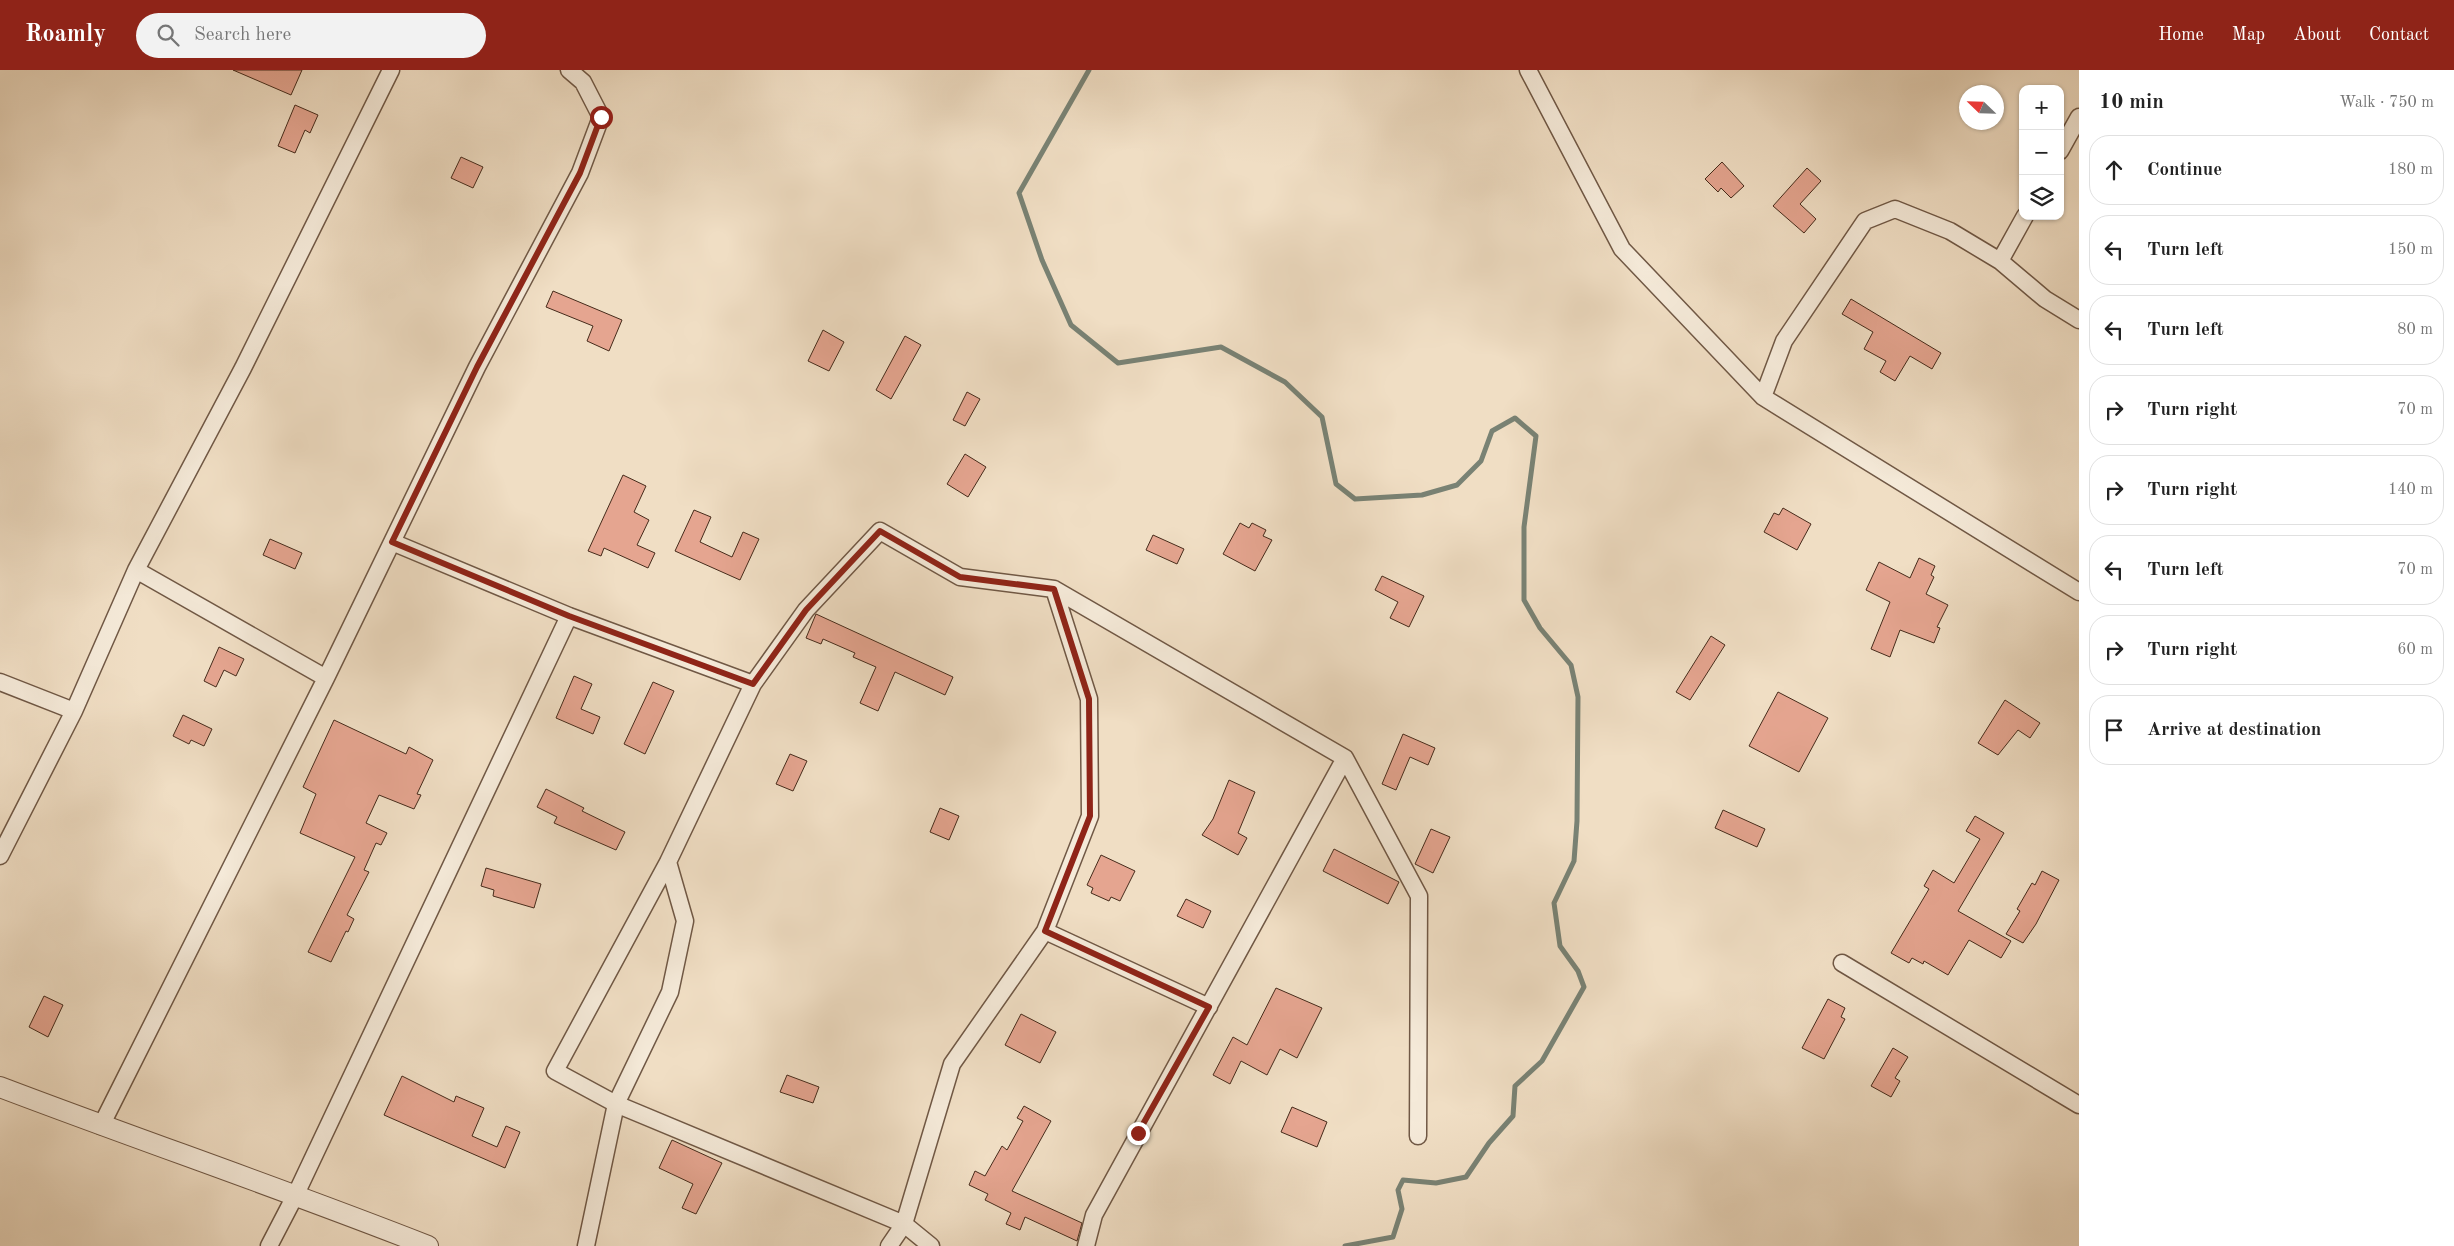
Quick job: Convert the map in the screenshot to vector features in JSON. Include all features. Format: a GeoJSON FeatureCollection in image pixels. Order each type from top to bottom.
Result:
{"type":"FeatureCollection","features":[{"type":"Feature","properties":{"kind":"street"},"geometry":{"type":"LineString","coordinates":[[0,856],[74,711],[136,570],[243,368],[391,70]]}},
{"type":"Feature","properties":{"kind":"street"},"geometry":{"type":"LineString","coordinates":[[101,1126],[326,678],[477,367],[580,173],[601,117],[583,82],[569,70]]}},
{"type":"Feature","properties":{"kind":"street"},"geometry":{"type":"LineString","coordinates":[[1528,70],[1622,249],[1763,397],[2079,592]]}},
{"type":"Feature","properties":{"kind":"street"},"geometry":{"type":"LineString","coordinates":[[2064,144],[2079,117]]}},
{"type":"Feature","properties":{"kind":"street"},"geometry":{"type":"LineString","coordinates":[[1763,397],[1784,341],[1865,221],[1895,209],[1950,231],[2000,262],[2045,300],[2079,320]]}},
{"type":"Feature","properties":{"kind":"street"},"geometry":{"type":"LineString","coordinates":[[2000,262],[2023,220]]}},
{"type":"Feature","properties":{"kind":"street"},"geometry":{"type":"LineString","coordinates":[[931,1246],[904,1224],[616,1104],[555,1071],[668,862],[753,684],[806,610],[880,531],[960,577],[1054,589],[1345,758],[1418,896],[1418,1136]]}},
{"type":"Feature","properties":{"kind":"street"},"geometry":{"type":"LineString","coordinates":[[392,542],[569,616],[753,684]]}},
{"type":"Feature","properties":{"kind":"street"},"geometry":{"type":"LineString","coordinates":[[136,570],[326,678]]}},
{"type":"Feature","properties":{"kind":"street"},"geometry":{"type":"LineString","coordinates":[[889,1246],[904,1224],[952,1064],[1045,931],[1090,816],[1089,699],[1054,589]]}},
{"type":"Feature","properties":{"kind":"street"},"geometry":{"type":"LineString","coordinates":[[269,1246],[296,1194],[569,616]]}},
{"type":"Feature","properties":{"kind":"street"},"geometry":{"type":"LineString","coordinates":[[0,682],[74,711]]}},
{"type":"Feature","properties":{"kind":"street"},"geometry":{"type":"LineString","coordinates":[[1086,1246],[1094,1215],[1345,758]]}},
{"type":"Feature","properties":{"kind":"street"},"geometry":{"type":"LineString","coordinates":[[586,1246],[616,1104],[670,992],[674,974],[685,921],[668,862]]}},
{"type":"Feature","properties":{"kind":"street"},"geometry":{"type":"LineString","coordinates":[[1045,931],[1209,1007]]}},
{"type":"Feature","properties":{"kind":"street"},"geometry":{"type":"LineString","coordinates":[[1842,963],[2079,1105]]}},
{"type":"Feature","properties":{"kind":"street"},"geometry":{"type":"LineString","coordinates":[[0,1086],[101,1126],[296,1194],[428,1246]]}},
{"type":"Feature","properties":{"kind":"building"},"geometry":{"type":"Polygon","coordinates":[[[233,70],[302,70],[291,95],[233,70]]]}},
{"type":"Feature","properties":{"kind":"building"},"geometry":{"type":"Polygon","coordinates":[[[295,105],[318,115],[310,133],[305,130],[295,153],[278,146],[295,105]]]}},
{"type":"Feature","properties":{"kind":"building"},"geometry":{"type":"Polygon","coordinates":[[[461,157],[483,167],[473,188],[451,178],[461,157]]]}},
{"type":"Feature","properties":{"kind":"building"},"geometry":{"type":"Polygon","coordinates":[[[1722,162],[1744,186],[1731,198],[1721,188],[1718,192],[1705,179],[1722,162]]]}},
{"type":"Feature","properties":{"kind":"building"},"geometry":{"type":"Polygon","coordinates":[[[1807,168],[1821,181],[1800,204],[1816,219],[1804,233],[1773,206],[1807,168]]]}},
{"type":"Feature","properties":{"kind":"building"},"geometry":{"type":"Polygon","coordinates":[[[553,291],[622,320],[609,351],[587,341],[593,326],[546,307],[553,291]]]}},
{"type":"Feature","properties":{"kind":"building"},"geometry":{"type":"Polygon","coordinates":[[[1851,299],[1941,353],[1932,369],[1910,356],[1895,381],[1880,372],[1886,361],[1864,349],[1873,332],[1842,314],[1851,299]]]}},
{"type":"Feature","properties":{"kind":"building"},"geometry":{"type":"Polygon","coordinates":[[[823,330],[844,342],[829,371],[808,361],[823,330]]]}},
{"type":"Feature","properties":{"kind":"building"},"geometry":{"type":"Polygon","coordinates":[[[905,336],[921,345],[891,399],[876,390],[905,336]]]}},
{"type":"Feature","properties":{"kind":"building"},"geometry":{"type":"Polygon","coordinates":[[[967,392],[980,399],[965,426],[953,420],[967,392]]]}},
{"type":"Feature","properties":{"kind":"building"},"geometry":{"type":"Polygon","coordinates":[[[965,454],[986,467],[968,497],[947,484],[965,454]]]}},
{"type":"Feature","properties":{"kind":"building"},"geometry":{"type":"Polygon","coordinates":[[[623,475],[646,486],[634,512],[649,520],[637,545],[655,553],[648,568],[604,548],[601,556],[588,551],[623,475]]]}},
{"type":"Feature","properties":{"kind":"building"},"geometry":{"type":"Polygon","coordinates":[[[1783,508],[1811,524],[1797,550],[1764,532],[1774,513],[1779,515],[1783,508]]]}},
{"type":"Feature","properties":{"kind":"building"},"geometry":{"type":"Polygon","coordinates":[[[694,510],[711,517],[700,542],[732,557],[743,532],[759,539],[740,580],[675,551],[694,510]]]}},
{"type":"Feature","properties":{"kind":"building"},"geometry":{"type":"Polygon","coordinates":[[[1240,523],[1249,528],[1252,523],[1266,530],[1263,536],[1272,540],[1255,571],[1223,554],[1240,523]]]}},
{"type":"Feature","properties":{"kind":"building"},"geometry":{"type":"Polygon","coordinates":[[[1153,535],[1184,549],[1177,564],[1146,550],[1153,535]]]}},
{"type":"Feature","properties":{"kind":"building"},"geometry":{"type":"Polygon","coordinates":[[[270,539],[302,553],[295,569],[263,555],[270,539]]]}},
{"type":"Feature","properties":{"kind":"building"},"geometry":{"type":"Polygon","coordinates":[[[1919,558],[1935,566],[1931,575],[1934,577],[1926,594],[1948,605],[1937,627],[1940,628],[1934,643],[1900,630],[1890,657],[1871,649],[1890,602],[1866,590],[1879,562],[1910,578],[1919,558]]]}},
{"type":"Feature","properties":{"kind":"building"},"geometry":{"type":"Polygon","coordinates":[[[1382,576],[1424,596],[1409,627],[1390,618],[1398,602],[1375,590],[1382,576]]]}},
{"type":"Feature","properties":{"kind":"building"},"geometry":{"type":"Polygon","coordinates":[[[816,614],[953,677],[945,695],[895,672],[878,711],[860,703],[876,667],[853,657],[855,653],[823,639],[821,644],[806,638],[816,614]]]}},
{"type":"Feature","properties":{"kind":"building"},"geometry":{"type":"Polygon","coordinates":[[[1711,636],[1725,645],[1690,700],[1676,692],[1711,636]]]}},
{"type":"Feature","properties":{"kind":"building"},"geometry":{"type":"Polygon","coordinates":[[[219,647],[244,659],[236,676],[224,670],[216,687],[204,681],[219,647]]]}},
{"type":"Feature","properties":{"kind":"building"},"geometry":{"type":"Polygon","coordinates":[[[574,676],[592,684],[581,709],[600,717],[593,734],[556,718],[574,676]]]}},
{"type":"Feature","properties":{"kind":"building"},"geometry":{"type":"Polygon","coordinates":[[[653,682],[674,691],[645,754],[624,744],[653,682]]]}},
{"type":"Feature","properties":{"kind":"building"},"geometry":{"type":"Polygon","coordinates":[[[1778,692],[1828,718],[1799,772],[1749,746],[1778,692]]]}},
{"type":"Feature","properties":{"kind":"building"},"geometry":{"type":"Polygon","coordinates":[[[2005,700],[2040,723],[2030,738],[2018,730],[1998,755],[1978,743],[2005,700]]]}},
{"type":"Feature","properties":{"kind":"building"},"geometry":{"type":"Polygon","coordinates":[[[183,715],[212,729],[204,746],[191,740],[189,744],[173,736],[183,715]]]}},
{"type":"Feature","properties":{"kind":"building"},"geometry":{"type":"Polygon","coordinates":[[[334,720],[406,754],[409,747],[433,760],[417,794],[421,795],[414,809],[379,795],[366,823],[387,833],[381,845],[376,843],[364,870],[369,872],[347,915],[354,919],[331,962],[308,952],[355,857],[300,833],[316,794],[303,787],[334,720]]]}},
{"type":"Feature","properties":{"kind":"building"},"geometry":{"type":"Polygon","coordinates":[[[1403,734],[1435,748],[1428,765],[1410,757],[1396,790],[1382,784],[1403,734]]]}},
{"type":"Feature","properties":{"kind":"building"},"geometry":{"type":"Polygon","coordinates":[[[790,754],[807,761],[793,791],[776,784],[790,754]]]}},
{"type":"Feature","properties":{"kind":"building"},"geometry":{"type":"Polygon","coordinates":[[[1229,780],[1255,792],[1238,833],[1247,838],[1238,855],[1202,835],[1213,819],[1229,780]]]}},
{"type":"Feature","properties":{"kind":"building"},"geometry":{"type":"Polygon","coordinates":[[[546,789],[584,808],[582,811],[625,832],[616,850],[554,823],[557,817],[537,807],[546,789]]]}},
{"type":"Feature","properties":{"kind":"building"},"geometry":{"type":"Polygon","coordinates":[[[940,808],[959,816],[949,840],[930,832],[940,808]]]}},
{"type":"Feature","properties":{"kind":"building"},"geometry":{"type":"Polygon","coordinates":[[[1723,810],[1765,829],[1757,847],[1715,828],[1723,810]]]}},
{"type":"Feature","properties":{"kind":"building"},"geometry":{"type":"Polygon","coordinates":[[[1975,816],[2004,833],[1958,911],[2011,941],[2001,958],[1969,940],[1948,975],[1924,961],[1923,964],[1912,958],[1909,963],[1891,953],[1929,889],[1924,886],[1933,870],[1954,883],[1980,839],[1966,831],[1975,816]]]}},
{"type":"Feature","properties":{"kind":"building"},"geometry":{"type":"Polygon","coordinates":[[[1431,829],[1450,837],[1433,873],[1415,864],[1431,829]]]}},
{"type":"Feature","properties":{"kind":"building"},"geometry":{"type":"Polygon","coordinates":[[[1334,849],[1399,882],[1388,904],[1323,871],[1334,849]]]}},
{"type":"Feature","properties":{"kind":"building"},"geometry":{"type":"Polygon","coordinates":[[[1101,855],[1135,871],[1120,901],[1111,897],[1109,901],[1091,893],[1093,888],[1087,885],[1101,855]]]}},
{"type":"Feature","properties":{"kind":"building"},"geometry":{"type":"Polygon","coordinates":[[[486,868],[541,884],[534,908],[493,896],[494,890],[481,886],[486,868]]]}},
{"type":"Feature","properties":{"kind":"building"},"geometry":{"type":"Polygon","coordinates":[[[2042,871],[2059,880],[2036,924],[2023,943],[2006,934],[2020,911],[2017,909],[2032,883],[2035,885],[2042,871]]]}},
{"type":"Feature","properties":{"kind":"building"},"geometry":{"type":"Polygon","coordinates":[[[1186,899],[1211,911],[1203,928],[1177,916],[1186,899]]]}},
{"type":"Feature","properties":{"kind":"building"},"geometry":{"type":"Polygon","coordinates":[[[1276,988],[1322,1008],[1297,1058],[1280,1049],[1267,1075],[1241,1061],[1230,1084],[1213,1075],[1233,1037],[1247,1045],[1276,988]]]}},
{"type":"Feature","properties":{"kind":"building"},"geometry":{"type":"Polygon","coordinates":[[[44,996],[63,1005],[48,1037],[29,1027],[44,996]]]}},
{"type":"Feature","properties":{"kind":"building"},"geometry":{"type":"Polygon","coordinates":[[[1828,999],[1845,1008],[1841,1017],[1845,1019],[1824,1059],[1802,1048],[1828,999]]]}},
{"type":"Feature","properties":{"kind":"building"},"geometry":{"type":"Polygon","coordinates":[[[1021,1014],[1056,1032],[1040,1063],[1005,1045],[1021,1014]]]}},
{"type":"Feature","properties":{"kind":"building"},"geometry":{"type":"Polygon","coordinates":[[[1893,1048],[1908,1057],[1895,1078],[1900,1081],[1891,1097],[1871,1086],[1893,1048]]]}},
{"type":"Feature","properties":{"kind":"building"},"geometry":{"type":"Polygon","coordinates":[[[787,1075],[819,1087],[813,1103],[780,1092],[787,1075]]]}},
{"type":"Feature","properties":{"kind":"building"},"geometry":{"type":"Polygon","coordinates":[[[402,1076],[454,1102],[456,1096],[484,1108],[472,1136],[497,1147],[506,1126],[520,1132],[505,1168],[384,1115],[402,1076]]]}},
{"type":"Feature","properties":{"kind":"building"},"geometry":{"type":"Polygon","coordinates":[[[1024,1106],[1051,1121],[1012,1191],[1082,1223],[1077,1241],[1025,1217],[1020,1230],[1006,1224],[1011,1213],[985,1200],[988,1194],[969,1185],[975,1171],[985,1176],[1002,1146],[1007,1150],[1023,1121],[1017,1118],[1024,1106]]]}},
{"type":"Feature","properties":{"kind":"building"},"geometry":{"type":"Polygon","coordinates":[[[1292,1107],[1327,1122],[1317,1147],[1281,1132],[1292,1107]]]}},
{"type":"Feature","properties":{"kind":"building"},"geometry":{"type":"Polygon","coordinates":[[[672,1140],[722,1163],[696,1214],[682,1208],[693,1184],[659,1168],[672,1140]]]}},
{"type":"Feature","properties":{"kind":"waterway"},"geometry":{"type":"LineString","coordinates":[[1089,70],[1019,193],[1042,260],[1071,325],[1118,363],[1221,347],[1285,382],[1322,417],[1336,484],[1355,499],[1422,495],[1457,485],[1481,461],[1492,431],[1515,418],[1536,436],[1524,527],[1524,600],[1540,628],[1571,665],[1578,697],[1577,821],[1574,861],[1554,903],[1560,946],[1578,971],[1584,987],[1542,1061],[1515,1086],[1513,1116],[1489,1143],[1466,1177],[1436,1183],[1403,1180],[1398,1190],[1402,1209],[1393,1237],[1345,1246]]}},
{"type":"Feature","properties":{"kind":"route"},"geometry":{"type":"LineString","coordinates":[[601,117],[580,173],[477,367],[392,542],[569,616],[753,684],[806,610],[880,531],[960,577],[1054,589],[1089,699],[1090,816],[1045,931],[1209,1007],[1138,1133]]}}]}
